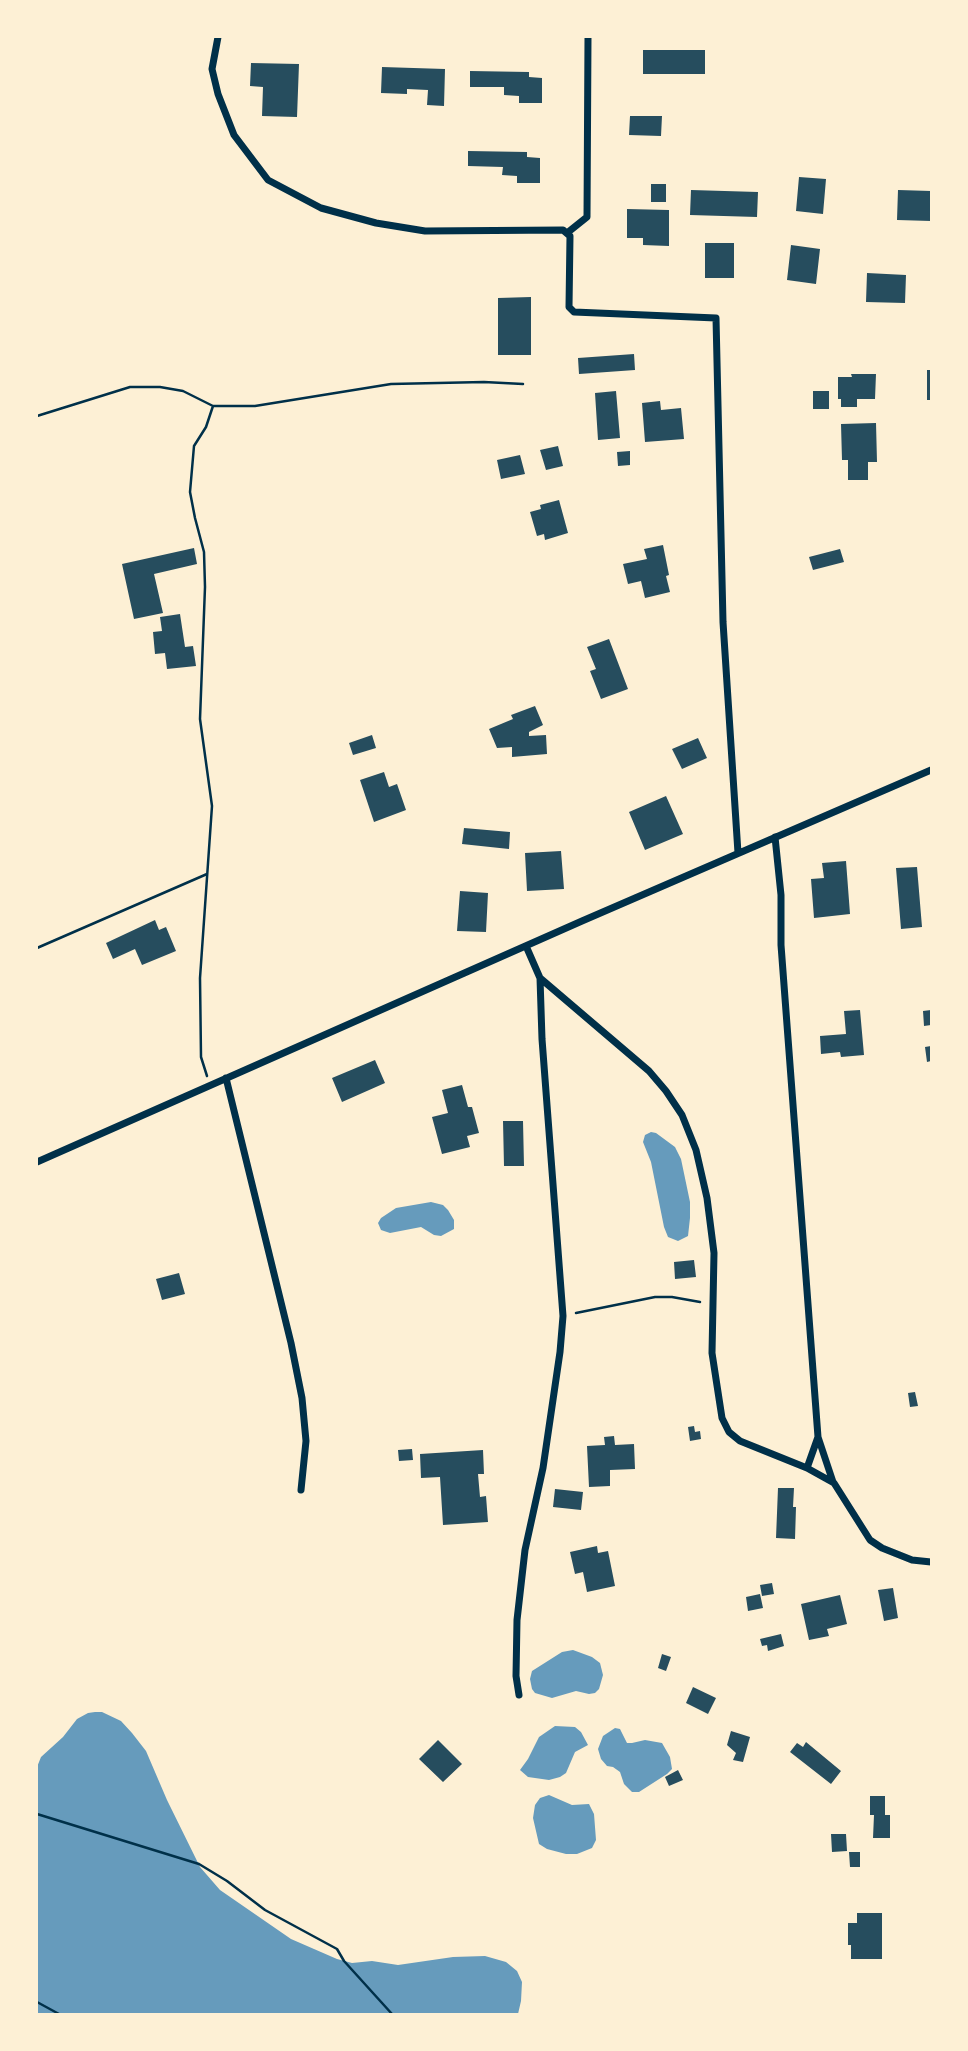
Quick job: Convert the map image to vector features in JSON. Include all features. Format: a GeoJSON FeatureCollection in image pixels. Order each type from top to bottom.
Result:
{"type":"FeatureCollection","features":[{"type":"Feature","properties":{"kind":"street"},"geometry":{"type":"LineString","coordinates":[[218,37],[212,69],[218,94],[234,135],[268,180],[321,208],[368,222],[425,231],[563,230],[570,236],[569,307],[574,312],[716,318],[723,622],[738,853]]}},
{"type":"Feature","properties":{"kind":"street"},"geometry":{"type":"LineString","coordinates":[[567,233],[587,217],[588,37]]}},
{"type":"Feature","properties":{"kind":"street"},"geometry":{"type":"LineString","coordinates":[[37,1162],[931,769]]}},
{"type":"Feature","properties":{"kind":"street"},"geometry":{"type":"LineString","coordinates":[[775,837],[818,1437],[834,1483],[870,1540],[912,1560],[931,1562]]}},
{"type":"Feature","properties":{"kind":"street"},"geometry":{"type":"LineString","coordinates":[[519,1696],[516,1676],[519,1608],[526,1550],[543,1468],[563,1316],[542,1039],[540,978],[526,946]]}},
{"type":"Feature","properties":{"kind":"street"},"geometry":{"type":"LineString","coordinates":[[540,978],[649,1071],[667,1091],[682,1115],[696,1150],[707,1198],[714,1253],[712,1353],[722,1418],[729,1432],[740,1441],[807,1468],[834,1483]]}},
{"type":"Feature","properties":{"kind":"street"},"geometry":{"type":"LineString","coordinates":[[226,1078],[288,1329],[302,1398],[306,1441],[301,1490]]}},
{"type":"Feature","properties":{"kind":"street"},"geometry":{"type":"LineString","coordinates":[[807,1468],[818,1437]]}},
{"type":"Feature","properties":{"kind":"path"},"geometry":{"type":"LineString","coordinates":[[37,416],[130,387],[160,387],[183,391],[213,406],[255,406],[391,384],[523,384]]}},
{"type":"Feature","properties":{"kind":"path"},"geometry":{"type":"LineString","coordinates":[[209,1086],[201,1056],[200,978],[212,806],[200,719],[204,552],[190,492],[194,446],[206,427],[213,406]]}},
{"type":"Feature","properties":{"kind":"path"},"geometry":{"type":"LineString","coordinates":[[37,948],[207,874]]}},
{"type":"Feature","properties":{"kind":"path"},"geometry":{"type":"LineString","coordinates":[[563,1316],[656,1297],[689,1299],[712,1306]]}},
{"type":"Feature","properties":{"kind":"path"},"geometry":{"type":"LineString","coordinates":[[37,1814],[199,1864],[265,1910],[337,1950],[392,2014]]}},
{"type":"Feature","properties":{"kind":"path"},"geometry":{"type":"LineString","coordinates":[[37,2001],[59,2014]]}},
{"type":"Feature","properties":{"kind":"water"},"geometry":{"type":"Polygon","coordinates":[[[651,1132],[675,1147],[681,1159],[690,1202],[690,1218],[688,1236],[678,1241],[668,1237],[664,1227],[651,1162],[643,1142],[645,1135],[651,1132]]]}},
{"type":"Feature","properties":{"kind":"water"},"geometry":{"type":"Polygon","coordinates":[[[431,1202],[443,1205],[448,1210],[454,1220],[454,1229],[441,1236],[421,1227],[390,1233],[381,1230],[378,1223],[381,1218],[396,1208],[431,1202]]]}},
{"type":"Feature","properties":{"kind":"water"},"geometry":{"type":"Polygon","coordinates":[[[573,1650],[600,1663],[603,1675],[599,1689],[595,1693],[576,1691],[552,1698],[535,1693],[530,1679],[532,1671],[562,1652],[573,1650]]]}},
{"type":"Feature","properties":{"kind":"water"},"geometry":{"type":"Polygon","coordinates":[[[102,1712],[121,1721],[146,1751],[200,1867],[220,1890],[291,1939],[352,1963],[372,1961],[398,1965],[453,1957],[485,1956],[506,1962],[517,1971],[522,1982],[518,2014],[37,2014],[37,1767],[41,1757],[63,1737],[77,1719],[88,1713],[102,1712]]]}},
{"type":"Feature","properties":{"kind":"water"},"geometry":{"type":"Polygon","coordinates":[[[555,1726],[575,1727],[588,1745],[575,1752],[566,1773],[560,1777],[549,1780],[528,1777],[520,1770],[539,1737],[555,1726]]]}},
{"type":"Feature","properties":{"kind":"water"},"geometry":{"type":"Polygon","coordinates":[[[615,1728],[620,1729],[627,1743],[645,1740],[662,1743],[670,1757],[672,1769],[639,1792],[632,1792],[624,1784],[620,1772],[607,1766],[601,1759],[598,1749],[603,1736],[615,1728]]]}},
{"type":"Feature","properties":{"kind":"water"},"geometry":{"type":"Polygon","coordinates":[[[549,1795],[572,1805],[589,1804],[594,1814],[596,1840],[592,1848],[577,1854],[566,1854],[539,1844],[533,1818],[535,1805],[540,1798],[549,1795]]]}},
{"type":"Feature","properties":{"kind":"building"},"geometry":{"type":"Polygon","coordinates":[[[643,50],[705,50],[705,74],[643,74],[643,50]]]}},
{"type":"Feature","properties":{"kind":"building"},"geometry":{"type":"Polygon","coordinates":[[[251,63],[299,64],[297,117],[262,116],[263,87],[250,86],[251,63]]]}},
{"type":"Feature","properties":{"kind":"building"},"geometry":{"type":"Polygon","coordinates":[[[382,67],[445,69],[444,106],[427,105],[428,90],[407,89],[407,94],[381,93],[382,67]]]}},
{"type":"Feature","properties":{"kind":"building"},"geometry":{"type":"Polygon","coordinates":[[[470,71],[529,72],[529,77],[542,78],[542,103],[519,103],[519,96],[504,95],[504,87],[470,87],[470,71]]]}},
{"type":"Feature","properties":{"kind":"building"},"geometry":{"type":"Polygon","coordinates":[[[630,116],[662,116],[661,136],[629,135],[630,116]]]}},
{"type":"Feature","properties":{"kind":"building"},"geometry":{"type":"Polygon","coordinates":[[[468,151],[527,152],[527,157],[540,158],[540,183],[517,183],[517,176],[502,175],[503,167],[468,166],[468,151]]]}},
{"type":"Feature","properties":{"kind":"building"},"geometry":{"type":"Polygon","coordinates":[[[799,177],[826,179],[823,214],[796,211],[799,177]]]}},
{"type":"Feature","properties":{"kind":"building"},"geometry":{"type":"Polygon","coordinates":[[[651,184],[666,184],[666,202],[651,202],[651,184]]]}},
{"type":"Feature","properties":{"kind":"building"},"geometry":{"type":"Polygon","coordinates":[[[691,190],[758,192],[757,217],[690,215],[691,190]]]}},
{"type":"Feature","properties":{"kind":"building"},"geometry":{"type":"Polygon","coordinates":[[[898,190],[931,191],[931,221],[897,220],[898,190]]]}},
{"type":"Feature","properties":{"kind":"building"},"geometry":{"type":"Polygon","coordinates":[[[627,209],[669,210],[669,246],[643,245],[643,238],[627,238],[627,209]]]}},
{"type":"Feature","properties":{"kind":"building"},"geometry":{"type":"Polygon","coordinates":[[[705,243],[734,243],[734,278],[705,278],[705,243]]]}},
{"type":"Feature","properties":{"kind":"building"},"geometry":{"type":"Polygon","coordinates":[[[791,245],[820,249],[816,284],[787,280],[791,245]]]}},
{"type":"Feature","properties":{"kind":"building"},"geometry":{"type":"Polygon","coordinates":[[[867,273],[906,275],[905,303],[866,302],[867,273]]]}},
{"type":"Feature","properties":{"kind":"building"},"geometry":{"type":"Polygon","coordinates":[[[531,297],[531,355],[498,355],[498,298],[531,297]]]}},
{"type":"Feature","properties":{"kind":"building"},"geometry":{"type":"Polygon","coordinates":[[[634,354],[635,370],[579,374],[578,358],[634,354]]]}},
{"type":"Feature","properties":{"kind":"building"},"geometry":{"type":"Polygon","coordinates":[[[927,370],[931,370],[931,400],[927,400],[927,370]]]}},
{"type":"Feature","properties":{"kind":"building"},"geometry":{"type":"Polygon","coordinates":[[[851,374],[876,374],[875,399],[857,399],[857,407],[841,407],[841,399],[838,399],[838,377],[852,377],[851,374]]]}},
{"type":"Feature","properties":{"kind":"building"},"geometry":{"type":"Polygon","coordinates":[[[616,391],[620,438],[598,440],[595,393],[616,391]]]}},
{"type":"Feature","properties":{"kind":"building"},"geometry":{"type":"Polygon","coordinates":[[[813,391],[829,391],[829,409],[813,409],[813,391]]]}},
{"type":"Feature","properties":{"kind":"building"},"geometry":{"type":"Polygon","coordinates":[[[660,401],[661,410],[681,408],[684,439],[645,442],[642,403],[660,401]]]}},
{"type":"Feature","properties":{"kind":"building"},"geometry":{"type":"Polygon","coordinates":[[[876,423],[877,462],[868,462],[868,480],[848,480],[848,460],[842,460],[841,424],[876,423]]]}},
{"type":"Feature","properties":{"kind":"building"},"geometry":{"type":"Polygon","coordinates":[[[558,446],[563,466],[546,470],[540,450],[558,446]]]}},
{"type":"Feature","properties":{"kind":"building"},"geometry":{"type":"Polygon","coordinates":[[[630,451],[630,465],[618,466],[617,452],[630,451]]]}},
{"type":"Feature","properties":{"kind":"building"},"geometry":{"type":"Polygon","coordinates":[[[520,455],[525,474],[501,479],[497,460],[520,455]]]}},
{"type":"Feature","properties":{"kind":"building"},"geometry":{"type":"Polygon","coordinates":[[[559,500],[568,533],[545,540],[544,534],[537,536],[530,512],[541,509],[540,505],[559,500]]]}},
{"type":"Feature","properties":{"kind":"building"},"geometry":{"type":"Polygon","coordinates":[[[663,545],[670,592],[645,598],[641,581],[628,584],[623,564],[647,559],[644,549],[663,545]]]}},
{"type":"Feature","properties":{"kind":"building"},"geometry":{"type":"Polygon","coordinates":[[[194,548],[197,564],[154,574],[163,613],[134,619],[122,564],[194,548]]]}},
{"type":"Feature","properties":{"kind":"building"},"geometry":{"type":"Polygon","coordinates":[[[840,549],[844,562],[813,570],[809,557],[840,549]]]}},
{"type":"Feature","properties":{"kind":"building"},"geometry":{"type":"Polygon","coordinates":[[[180,614],[185,647],[193,646],[196,666],[167,669],[165,653],[155,654],[153,632],[162,631],[160,617],[180,614]]]}},
{"type":"Feature","properties":{"kind":"building"},"geometry":{"type":"Polygon","coordinates":[[[609,639],[628,689],[601,699],[590,671],[596,669],[587,647],[609,639]]]}},
{"type":"Feature","properties":{"kind":"building"},"geometry":{"type":"Polygon","coordinates":[[[535,706],[543,725],[529,732],[529,736],[546,735],[547,754],[512,757],[512,747],[497,748],[489,729],[513,719],[511,715],[535,706]]]}},
{"type":"Feature","properties":{"kind":"building"},"geometry":{"type":"Polygon","coordinates":[[[372,735],[376,748],[353,755],[349,743],[372,735]]]}},
{"type":"Feature","properties":{"kind":"building"},"geometry":{"type":"Polygon","coordinates":[[[698,738],[707,758],[682,769],[672,749],[698,738]]]}},
{"type":"Feature","properties":{"kind":"building"},"geometry":{"type":"Polygon","coordinates":[[[384,772],[389,787],[397,784],[406,810],[374,822],[360,780],[384,772]]]}},
{"type":"Feature","properties":{"kind":"building"},"geometry":{"type":"Polygon","coordinates":[[[666,796],[683,834],[645,850],[629,812],[666,796]]]}},
{"type":"Feature","properties":{"kind":"building"},"geometry":{"type":"Polygon","coordinates":[[[464,828],[510,832],[509,849],[462,844],[464,828]]]}},
{"type":"Feature","properties":{"kind":"building"},"geometry":{"type":"Polygon","coordinates":[[[561,851],[564,889],[527,891],[525,853],[561,851]]]}},
{"type":"Feature","properties":{"kind":"building"},"geometry":{"type":"Polygon","coordinates":[[[846,861],[850,914],[814,918],[811,879],[824,878],[822,863],[846,861]]]}},
{"type":"Feature","properties":{"kind":"building"},"geometry":{"type":"Polygon","coordinates":[[[917,867],[922,927],[901,929],[896,868],[917,867]]]}},
{"type":"Feature","properties":{"kind":"building"},"geometry":{"type":"Polygon","coordinates":[[[460,891],[488,893],[486,932],[457,931],[460,891]]]}},
{"type":"Feature","properties":{"kind":"building"},"geometry":{"type":"Polygon","coordinates":[[[155,920],[159,930],[166,927],[176,951],[142,965],[135,949],[113,959],[106,943],[155,920]]]}},
{"type":"Feature","properties":{"kind":"building"},"geometry":{"type":"Polygon","coordinates":[[[860,1010],[864,1055],[841,1057],[840,1052],[821,1054],[820,1036],[846,1034],[844,1011],[860,1010]]]}},
{"type":"Feature","properties":{"kind":"building"},"geometry":{"type":"Polygon","coordinates":[[[931,1010],[931,1025],[924,1026],[923,1011],[931,1010]]]}},
{"type":"Feature","properties":{"kind":"building"},"geometry":{"type":"Polygon","coordinates":[[[931,1046],[931,1061],[927,1062],[925,1047],[931,1046]]]}},
{"type":"Feature","properties":{"kind":"building"},"geometry":{"type":"Polygon","coordinates":[[[375,1060],[385,1083],[342,1102],[332,1078],[375,1060]]]}},
{"type":"Feature","properties":{"kind":"building"},"geometry":{"type":"Polygon","coordinates":[[[462,1085],[479,1133],[467,1136],[470,1147],[442,1154],[432,1117],[448,1113],[442,1090],[462,1085]]]}},
{"type":"Feature","properties":{"kind":"building"},"geometry":{"type":"Polygon","coordinates":[[[503,1121],[523,1121],[524,1166],[504,1166],[503,1121]]]}},
{"type":"Feature","properties":{"kind":"building"},"geometry":{"type":"Polygon","coordinates":[[[694,1260],[696,1277],[675,1279],[674,1262],[694,1260]]]}},
{"type":"Feature","properties":{"kind":"building"},"geometry":{"type":"Polygon","coordinates":[[[179,1273],[185,1294],[162,1300],[156,1279],[179,1273]]]}},
{"type":"Feature","properties":{"kind":"building"},"geometry":{"type":"Polygon","coordinates":[[[915,1392],[918,1406],[910,1407],[908,1393],[915,1392]]]}},
{"type":"Feature","properties":{"kind":"building"},"geometry":{"type":"Polygon","coordinates":[[[694,1426],[695,1432],[700,1431],[701,1439],[690,1441],[688,1427],[694,1426]]]}},
{"type":"Feature","properties":{"kind":"building"},"geometry":{"type":"Polygon","coordinates":[[[614,1436],[615,1445],[634,1444],[635,1469],[610,1470],[610,1486],[589,1487],[587,1446],[605,1445],[604,1437],[614,1436]]]}},
{"type":"Feature","properties":{"kind":"building"},"geometry":{"type":"Polygon","coordinates":[[[412,1449],[413,1460],[399,1461],[398,1450],[412,1449]]]}},
{"type":"Feature","properties":{"kind":"building"},"geometry":{"type":"Polygon","coordinates":[[[483,1450],[484,1474],[478,1474],[480,1497],[486,1496],[488,1522],[443,1525],[440,1477],[421,1478],[420,1454],[483,1450]]]}},
{"type":"Feature","properties":{"kind":"building"},"geometry":{"type":"Polygon","coordinates":[[[778,1488],[794,1488],[795,1539],[776,1538],[778,1488]]]}},
{"type":"Feature","properties":{"kind":"building"},"geometry":{"type":"Polygon","coordinates":[[[555,1489],[583,1492],[581,1510],[553,1507],[555,1489]]]}},
{"type":"Feature","properties":{"kind":"building"},"geometry":{"type":"Polygon","coordinates":[[[597,1546],[598,1553],[608,1551],[615,1586],[587,1592],[583,1572],[575,1574],[570,1552],[597,1546]]]}},
{"type":"Feature","properties":{"kind":"building"},"geometry":{"type":"Polygon","coordinates":[[[772,1583],[774,1594],[762,1596],[760,1585],[772,1583]]]}},
{"type":"Feature","properties":{"kind":"building"},"geometry":{"type":"Polygon","coordinates":[[[893,1588],[898,1618],[884,1621],[878,1590],[893,1588]]]}},
{"type":"Feature","properties":{"kind":"building"},"geometry":{"type":"Polygon","coordinates":[[[760,1594],[763,1608],[748,1611],[746,1597],[760,1594]]]}},
{"type":"Feature","properties":{"kind":"building"},"geometry":{"type":"Polygon","coordinates":[[[840,1595],[847,1624],[827,1629],[829,1636],[809,1640],[801,1604],[840,1595]]]}},
{"type":"Feature","properties":{"kind":"building"},"geometry":{"type":"Polygon","coordinates":[[[781,1634],[784,1646],[768,1651],[767,1645],[762,1646],[760,1639],[781,1634]]]}},
{"type":"Feature","properties":{"kind":"building"},"geometry":{"type":"Polygon","coordinates":[[[662,1654],[671,1657],[666,1671],[658,1668],[662,1654]]]}},
{"type":"Feature","properties":{"kind":"building"},"geometry":{"type":"Polygon","coordinates":[[[693,1687],[716,1698],[708,1714],[686,1703],[693,1687]]]}},
{"type":"Feature","properties":{"kind":"building"},"geometry":{"type":"Polygon","coordinates":[[[731,1731],[750,1737],[743,1762],[733,1760],[736,1753],[727,1745],[731,1731]]]}},
{"type":"Feature","properties":{"kind":"building"},"geometry":{"type":"Polygon","coordinates":[[[438,1740],[462,1764],[443,1782],[419,1759],[438,1740]]]}},
{"type":"Feature","properties":{"kind":"building"},"geometry":{"type":"Polygon","coordinates":[[[806,1742],[841,1771],[831,1784],[790,1752],[797,1743],[803,1747],[806,1742]]]}},
{"type":"Feature","properties":{"kind":"building"},"geometry":{"type":"Polygon","coordinates":[[[678,1770],[683,1780],[669,1786],[665,1777],[678,1770]]]}},
{"type":"Feature","properties":{"kind":"building"},"geometry":{"type":"Polygon","coordinates":[[[870,1796],[885,1796],[885,1815],[890,1815],[890,1838],[873,1838],[874,1815],[870,1815],[870,1796]]]}},
{"type":"Feature","properties":{"kind":"building"},"geometry":{"type":"Polygon","coordinates":[[[831,1834],[846,1834],[847,1851],[832,1852],[831,1834]]]}},
{"type":"Feature","properties":{"kind":"building"},"geometry":{"type":"Polygon","coordinates":[[[849,1852],[860,1852],[860,1867],[850,1867],[849,1852]]]}},
{"type":"Feature","properties":{"kind":"building"},"geometry":{"type":"Polygon","coordinates":[[[857,1913],[882,1913],[882,1959],[851,1959],[848,1923],[857,1923],[857,1913]]]}}]}
